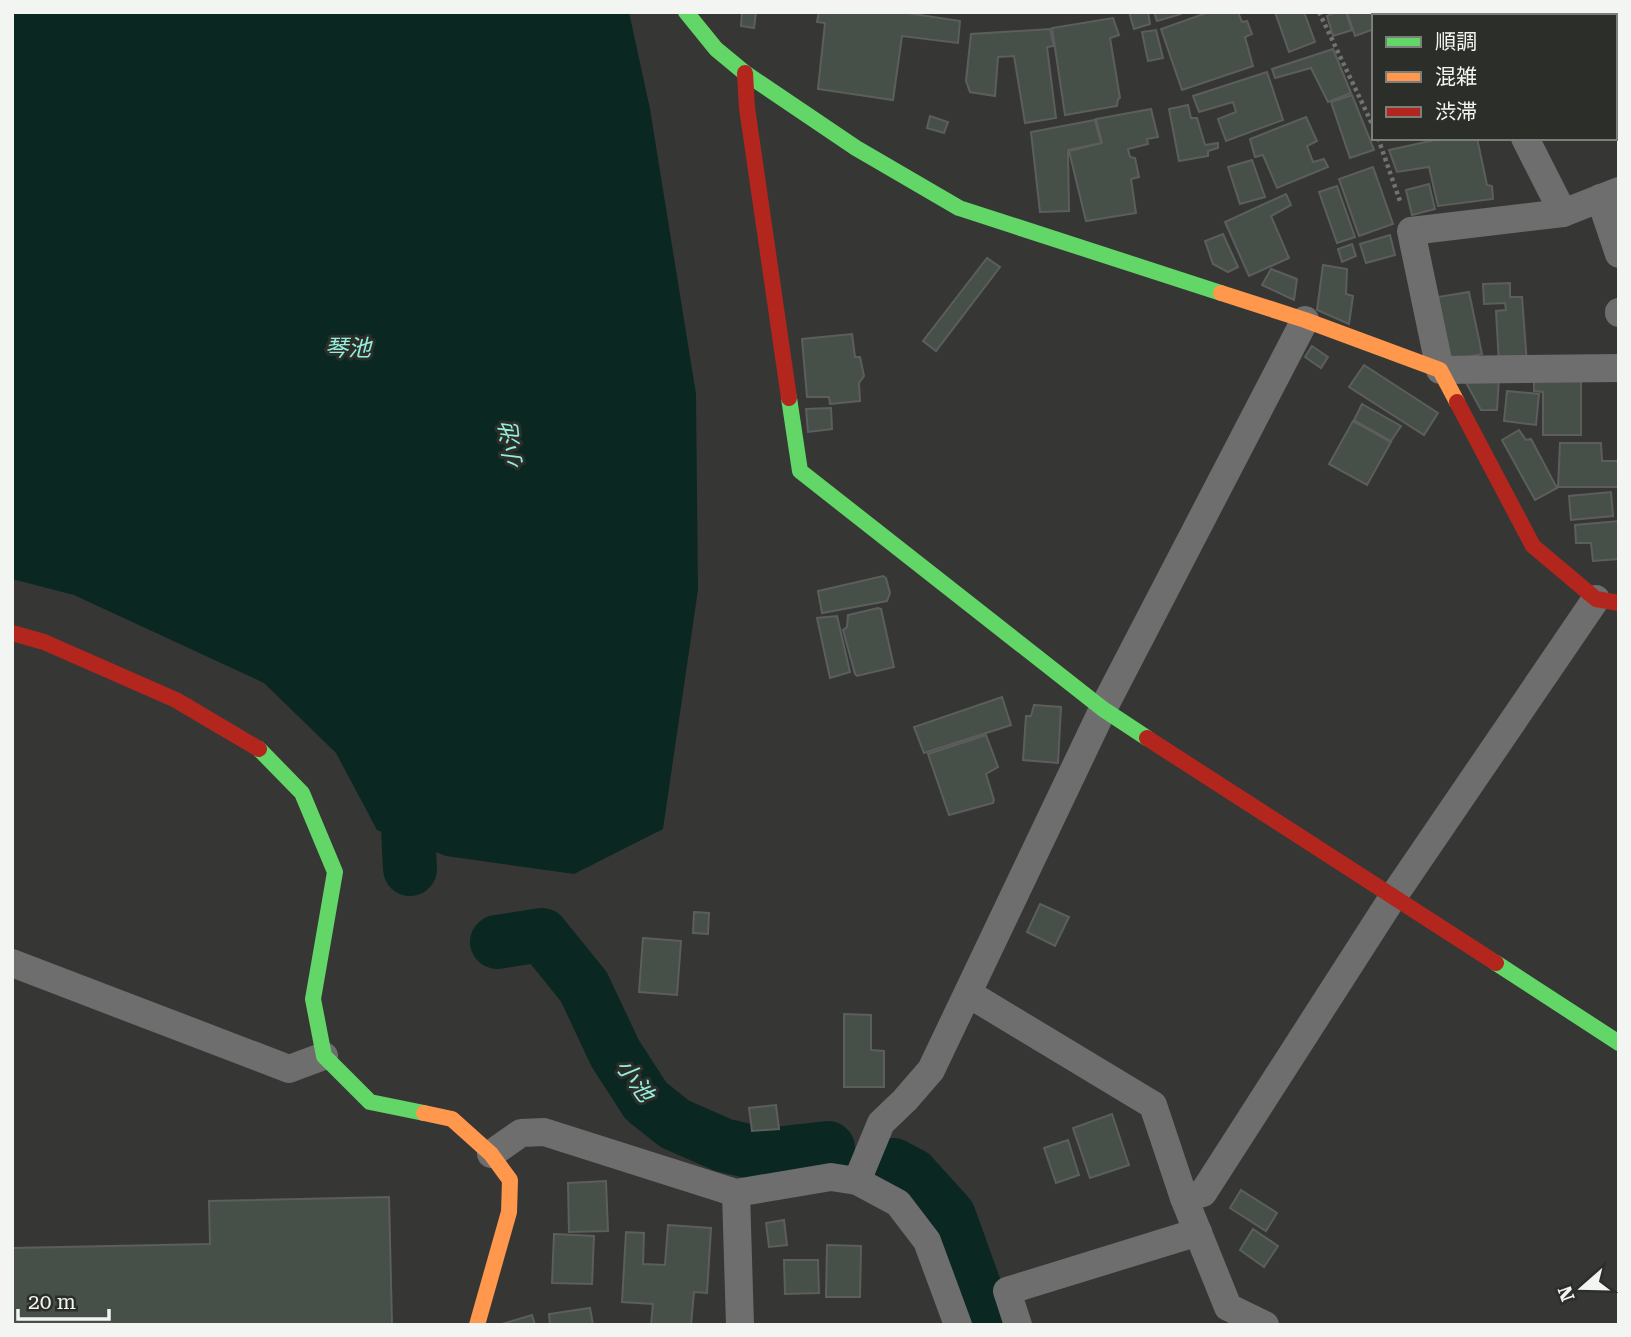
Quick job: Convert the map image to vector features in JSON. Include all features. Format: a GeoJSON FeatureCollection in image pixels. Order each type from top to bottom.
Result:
{"type":"FeatureCollection","features":[{"type":"Feature","properties":{"kind":"street"},"geometry":{"type":"LineString","coordinates":[[686,12],[716,49],[745,73],[856,148],[959,208],[1305,320],[1440,370],[1619,368]]}},
{"type":"Feature","properties":{"kind":"street"},"geometry":{"type":"LineString","coordinates":[[745,73],[747,108],[800,471],[1103,709],[1619,1043]]}},
{"type":"Feature","properties":{"kind":"street"},"geometry":{"type":"LineString","coordinates":[[1526,140],[1563,213]]}},
{"type":"Feature","properties":{"kind":"street"},"geometry":{"type":"LineString","coordinates":[[1184,1198],[1203,1193],[1393,898],[1607,601],[1533,546],[1440,370],[1411,231],[1563,213],[1609,195],[1619,254]]}},
{"type":"Feature","properties":{"kind":"street"},"geometry":{"type":"LineString","coordinates":[[857,1181],[881,1123],[931,1070],[1103,709],[1305,320]]}},
{"type":"Feature","properties":{"kind":"street"},"geometry":{"type":"LineString","coordinates":[[12,633],[44,642],[176,700],[255,745],[302,793],[335,872],[313,999],[324,1056],[370,1102],[452,1119],[491,1154],[510,1180],[509,1212],[477,1325]]}},
{"type":"Feature","properties":{"kind":"street"},"geometry":{"type":"LineString","coordinates":[[12,963],[289,1069],[324,1056]]}},
{"type":"Feature","properties":{"kind":"street"},"geometry":{"type":"LineString","coordinates":[[969,994],[1153,1105],[1184,1198],[1228,1307],[1265,1325]]}},
{"type":"Feature","properties":{"kind":"street"},"geometry":{"type":"LineString","coordinates":[[491,1154],[521,1133],[544,1132],[736,1192],[831,1177],[857,1181],[898,1203],[927,1241],[958,1325]]}},
{"type":"Feature","properties":{"kind":"street"},"geometry":{"type":"LineString","coordinates":[[736,1192],[740,1325]]}},
{"type":"Feature","properties":{"kind":"street"},"geometry":{"type":"LineString","coordinates":[[1018,1325],[1007,1291],[1198,1232]]}},
{"type":"Feature","properties":{"kind":"path"},"geometry":{"type":"LineString","coordinates":[[1319,12],[1372,124]]}},
{"type":"Feature","properties":{"kind":"path"},"geometry":{"type":"LineString","coordinates":[[1379,140],[1411,231]]}},
{"type":"Feature","properties":{"kind":"water","name":"琴池"},"geometry":{"type":"Polygon","coordinates":[[[12,12],[629,12],[650,109],[696,394],[698,590],[663,829],[574,874],[446,856],[377,830],[336,753],[264,683],[74,595],[12,579],[12,12]]]}},
{"type":"Feature","properties":{"kind":"building"},"geometry":{"type":"Polygon","coordinates":[[[742,12],[756,12],[754,28],[741,26],[742,12]]]}},
{"type":"Feature","properties":{"kind":"building"},"geometry":{"type":"Polygon","coordinates":[[[819,12],[901,12],[960,21],[958,43],[902,36],[893,100],[818,89],[825,23],[817,22],[819,12]]]}},
{"type":"Feature","properties":{"kind":"building"},"geometry":{"type":"Polygon","coordinates":[[[1129,12],[1148,12],[1150,24],[1134,29],[1129,12]]]}},
{"type":"Feature","properties":{"kind":"building"},"geometry":{"type":"Polygon","coordinates":[[[1154,12],[1181,12],[1181,14],[1157,21],[1154,12]]]}},
{"type":"Feature","properties":{"kind":"building"},"geometry":{"type":"Polygon","coordinates":[[[1209,12],[1238,12],[1242,22],[1247,21],[1252,34],[1245,37],[1253,66],[1182,90],[1161,29],[1209,12]]]}},
{"type":"Feature","properties":{"kind":"building"},"geometry":{"type":"Polygon","coordinates":[[[1275,12],[1304,12],[1315,42],[1289,52],[1275,12]]]}},
{"type":"Feature","properties":{"kind":"building"},"geometry":{"type":"Polygon","coordinates":[[[1346,12],[1352,30],[1333,36],[1327,16],[1346,12]]]}},
{"type":"Feature","properties":{"kind":"building"},"geometry":{"type":"Polygon","coordinates":[[[1347,12],[1417,12],[1372,14],[1372,30],[1355,36],[1347,12]]]}},
{"type":"Feature","properties":{"kind":"building"},"geometry":{"type":"Polygon","coordinates":[[[1113,18],[1119,35],[1110,38],[1120,98],[1117,106],[1065,115],[1052,28],[1113,18]]]}},
{"type":"Feature","properties":{"kind":"building"},"geometry":{"type":"Polygon","coordinates":[[[1050,29],[1054,46],[1047,47],[1056,118],[1025,123],[1014,56],[998,57],[995,96],[970,92],[966,81],[971,34],[1050,29]]]}},
{"type":"Feature","properties":{"kind":"building"},"geometry":{"type":"Polygon","coordinates":[[[1156,30],[1163,58],[1148,61],[1142,32],[1156,30]]]}},
{"type":"Feature","properties":{"kind":"building"},"geometry":{"type":"Polygon","coordinates":[[[1333,49],[1351,93],[1328,102],[1311,68],[1275,78],[1272,69],[1333,49]]]}},
{"type":"Feature","properties":{"kind":"building"},"geometry":{"type":"Polygon","coordinates":[[[1267,72],[1283,120],[1226,141],[1218,119],[1236,112],[1233,102],[1199,112],[1193,96],[1267,72]]]}},
{"type":"Feature","properties":{"kind":"building"},"geometry":{"type":"Polygon","coordinates":[[[1352,95],[1374,150],[1350,158],[1331,102],[1352,95]]]}},
{"type":"Feature","properties":{"kind":"building"},"geometry":{"type":"Polygon","coordinates":[[[1188,105],[1191,118],[1197,118],[1205,145],[1218,143],[1218,148],[1208,151],[1208,156],[1179,161],[1169,109],[1188,105]]]}},
{"type":"Feature","properties":{"kind":"building"},"geometry":{"type":"Polygon","coordinates":[[[1151,109],[1158,137],[1147,139],[1148,144],[1128,149],[1130,157],[1135,158],[1139,177],[1131,179],[1136,213],[1086,221],[1069,151],[1102,143],[1096,119],[1151,109]]]}},
{"type":"Feature","properties":{"kind":"building"},"geometry":{"type":"Polygon","coordinates":[[[930,116],[948,122],[944,133],[927,128],[930,116]]]}},
{"type":"Feature","properties":{"kind":"building"},"geometry":{"type":"Polygon","coordinates":[[[1306,117],[1317,141],[1307,146],[1313,162],[1324,159],[1328,167],[1277,188],[1263,155],[1255,157],[1250,139],[1306,117]]]}},
{"type":"Feature","properties":{"kind":"building"},"geometry":{"type":"Polygon","coordinates":[[[1095,120],[1101,143],[1068,150],[1069,211],[1040,212],[1031,132],[1095,120]]]}},
{"type":"Feature","properties":{"kind":"building"},"geometry":{"type":"Polygon","coordinates":[[[1435,140],[1477,140],[1487,185],[1492,186],[1493,199],[1438,206],[1429,167],[1397,172],[1389,150],[1435,140]]]}},
{"type":"Feature","properties":{"kind":"building"},"geometry":{"type":"Polygon","coordinates":[[[1252,160],[1265,197],[1240,204],[1228,167],[1252,160]]]}},
{"type":"Feature","properties":{"kind":"building"},"geometry":{"type":"Polygon","coordinates":[[[1373,167],[1393,224],[1359,236],[1339,179],[1373,167]]]}},
{"type":"Feature","properties":{"kind":"building"},"geometry":{"type":"Polygon","coordinates":[[[1429,184],[1435,209],[1412,215],[1406,190],[1429,184]]]}},
{"type":"Feature","properties":{"kind":"building"},"geometry":{"type":"Polygon","coordinates":[[[1337,186],[1355,237],[1337,243],[1319,192],[1337,186]]]}},
{"type":"Feature","properties":{"kind":"building"},"geometry":{"type":"Polygon","coordinates":[[[1286,194],[1291,205],[1271,216],[1289,258],[1249,276],[1225,222],[1286,194]]]}},
{"type":"Feature","properties":{"kind":"building"},"geometry":{"type":"Polygon","coordinates":[[[1223,234],[1238,267],[1228,272],[1213,264],[1205,241],[1223,234]]]}},
{"type":"Feature","properties":{"kind":"building"},"geometry":{"type":"Polygon","coordinates":[[[1390,235],[1395,255],[1366,263],[1360,244],[1390,235]]]}},
{"type":"Feature","properties":{"kind":"building"},"geometry":{"type":"Polygon","coordinates":[[[1352,244],[1356,256],[1342,262],[1338,249],[1352,244]]]}},
{"type":"Feature","properties":{"kind":"building"},"geometry":{"type":"Polygon","coordinates":[[[987,258],[1000,267],[936,351],[923,341],[987,258]]]}},
{"type":"Feature","properties":{"kind":"building"},"geometry":{"type":"Polygon","coordinates":[[[1323,265],[1347,269],[1346,294],[1353,296],[1349,324],[1317,310],[1323,265]]]}},
{"type":"Feature","properties":{"kind":"building"},"geometry":{"type":"Polygon","coordinates":[[[1271,269],[1297,279],[1294,300],[1262,285],[1271,269]]]}},
{"type":"Feature","properties":{"kind":"building"},"geometry":{"type":"Polygon","coordinates":[[[1510,283],[1510,297],[1522,297],[1527,364],[1499,364],[1496,311],[1506,310],[1505,303],[1484,304],[1483,284],[1510,283]]]}},
{"type":"Feature","properties":{"kind":"building"},"geometry":{"type":"Polygon","coordinates":[[[1469,292],[1482,354],[1443,362],[1432,298],[1469,292]]]}},
{"type":"Feature","properties":{"kind":"building"},"geometry":{"type":"Polygon","coordinates":[[[852,334],[855,357],[860,357],[864,376],[859,383],[860,401],[830,404],[829,397],[807,397],[802,339],[852,334]]]}},
{"type":"Feature","properties":{"kind":"building"},"geometry":{"type":"Polygon","coordinates":[[[1312,346],[1328,357],[1321,368],[1305,357],[1312,346]]]}},
{"type":"Feature","properties":{"kind":"building"},"geometry":{"type":"Polygon","coordinates":[[[1364,365],[1438,413],[1424,435],[1349,387],[1364,365]]]}},
{"type":"Feature","properties":{"kind":"building"},"geometry":{"type":"Polygon","coordinates":[[[1534,376],[1581,377],[1581,435],[1543,435],[1543,392],[1534,391],[1534,376]]]}},
{"type":"Feature","properties":{"kind":"building"},"geometry":{"type":"Polygon","coordinates":[[[1463,377],[1499,377],[1497,410],[1481,410],[1463,377]]]}},
{"type":"Feature","properties":{"kind":"building"},"geometry":{"type":"Polygon","coordinates":[[[1507,391],[1539,394],[1536,425],[1504,421],[1507,391]]]}},
{"type":"Feature","properties":{"kind":"building"},"geometry":{"type":"Polygon","coordinates":[[[1362,404],[1401,426],[1391,441],[1354,420],[1362,404]]]}},
{"type":"Feature","properties":{"kind":"building"},"geometry":{"type":"Polygon","coordinates":[[[831,408],[832,429],[808,432],[806,409],[831,408]]]}},
{"type":"Feature","properties":{"kind":"building"},"geometry":{"type":"Polygon","coordinates":[[[1353,421],[1391,442],[1367,485],[1329,464],[1353,421]]]}},
{"type":"Feature","properties":{"kind":"building"},"geometry":{"type":"Polygon","coordinates":[[[1519,430],[1526,440],[1531,439],[1557,488],[1535,500],[1502,440],[1519,430]]]}},
{"type":"Feature","properties":{"kind":"building"},"geometry":{"type":"Polygon","coordinates":[[[1560,443],[1601,443],[1602,461],[1619,461],[1619,487],[1558,487],[1560,443]]]}},
{"type":"Feature","properties":{"kind":"building"},"geometry":{"type":"Polygon","coordinates":[[[1611,492],[1613,516],[1571,520],[1569,496],[1611,492]]]}},
{"type":"Feature","properties":{"kind":"building"},"geometry":{"type":"Polygon","coordinates":[[[1619,521],[1619,559],[1593,561],[1591,543],[1576,543],[1575,525],[1619,521]]]}},
{"type":"Feature","properties":{"kind":"building"},"geometry":{"type":"Polygon","coordinates":[[[883,576],[890,593],[887,601],[822,613],[818,591],[883,576]]]}},
{"type":"Feature","properties":{"kind":"building"},"geometry":{"type":"Polygon","coordinates":[[[881,609],[894,667],[857,676],[843,630],[847,627],[848,615],[881,609]]]}},
{"type":"Feature","properties":{"kind":"building"},"geometry":{"type":"Polygon","coordinates":[[[837,616],[850,672],[830,678],[817,618],[837,616]]]}},
{"type":"Feature","properties":{"kind":"building"},"geometry":{"type":"Polygon","coordinates":[[[1002,697],[1011,725],[924,753],[914,727],[1002,697]]]}},
{"type":"Feature","properties":{"kind":"building"},"geometry":{"type":"Polygon","coordinates":[[[1034,705],[1061,707],[1058,763],[1023,760],[1026,716],[1031,716],[1034,705]]]}},
{"type":"Feature","properties":{"kind":"building"},"geometry":{"type":"Polygon","coordinates":[[[986,735],[998,767],[986,774],[993,803],[949,815],[928,754],[986,735]]]}},
{"type":"Feature","properties":{"kind":"building"},"geometry":{"type":"Polygon","coordinates":[[[1040,904],[1069,917],[1055,946],[1027,932],[1040,904]]]}},
{"type":"Feature","properties":{"kind":"building"},"geometry":{"type":"Polygon","coordinates":[[[694,912],[709,913],[708,934],[693,933],[694,912]]]}},
{"type":"Feature","properties":{"kind":"building"},"geometry":{"type":"Polygon","coordinates":[[[643,938],[681,941],[677,995],[639,992],[643,938]]]}},
{"type":"Feature","properties":{"kind":"building"},"geometry":{"type":"Polygon","coordinates":[[[844,1014],[871,1015],[871,1050],[884,1051],[884,1087],[844,1087],[844,1014]]]}},
{"type":"Feature","properties":{"kind":"building"},"geometry":{"type":"Polygon","coordinates":[[[776,1105],[779,1129],[752,1131],[749,1108],[776,1105]]]}},
{"type":"Feature","properties":{"kind":"building"},"geometry":{"type":"Polygon","coordinates":[[[1112,1114],[1129,1165],[1090,1178],[1073,1128],[1112,1114]]]}},
{"type":"Feature","properties":{"kind":"building"},"geometry":{"type":"Polygon","coordinates":[[[1068,1140],[1079,1175],[1056,1183],[1044,1148],[1068,1140]]]}},
{"type":"Feature","properties":{"kind":"building"},"geometry":{"type":"Polygon","coordinates":[[[606,1181],[608,1231],[569,1232],[568,1183],[606,1181]]]}},
{"type":"Feature","properties":{"kind":"building"},"geometry":{"type":"Polygon","coordinates":[[[1241,1190],[1277,1213],[1266,1231],[1230,1208],[1241,1190]]]}},
{"type":"Feature","properties":{"kind":"building"},"geometry":{"type":"Polygon","coordinates":[[[389,1197],[392,1325],[12,1325],[12,1248],[210,1244],[209,1201],[389,1197]]]}},
{"type":"Feature","properties":{"kind":"building"},"geometry":{"type":"Polygon","coordinates":[[[784,1220],[787,1245],[769,1247],[766,1223],[784,1220]]]}},
{"type":"Feature","properties":{"kind":"building"},"geometry":{"type":"Polygon","coordinates":[[[668,1225],[711,1228],[707,1293],[694,1292],[691,1325],[651,1325],[653,1304],[622,1302],[626,1232],[644,1233],[643,1264],[665,1265],[668,1225]]]}},
{"type":"Feature","properties":{"kind":"building"},"geometry":{"type":"Polygon","coordinates":[[[1253,1229],[1278,1246],[1264,1267],[1240,1250],[1253,1229]]]}},
{"type":"Feature","properties":{"kind":"building"},"geometry":{"type":"Polygon","coordinates":[[[554,1234],[594,1236],[592,1284],[552,1283],[554,1234]]]}},
{"type":"Feature","properties":{"kind":"building"},"geometry":{"type":"Polygon","coordinates":[[[827,1245],[861,1246],[860,1297],[826,1297],[827,1245]]]}},
{"type":"Feature","properties":{"kind":"building"},"geometry":{"type":"Polygon","coordinates":[[[784,1260],[818,1260],[819,1293],[785,1294],[784,1260]]]}},
{"type":"Feature","properties":{"kind":"building"},"geometry":{"type":"Polygon","coordinates":[[[590,1308],[593,1325],[550,1325],[549,1314],[590,1308]]]}},
{"type":"Feature","properties":{"kind":"building"},"geometry":{"type":"Polygon","coordinates":[[[532,1315],[535,1325],[499,1325],[532,1315]]]}},
{"type":"Feature","properties":{"kind":"waterway","name":"小池"},"geometry":{"type":"LineString","coordinates":[[410,869],[408,827],[412,807],[432,773]]}},
{"type":"Feature","properties":{"kind":"waterway","name":"小池"},"geometry":{"type":"LineString","coordinates":[[497,942],[542,935],[584,987],[615,1053],[646,1101],[675,1124],[723,1145],[765,1155],[828,1148]]}},
{"type":"Feature","properties":{"kind":"waterway","name":"小池"},"geometry":{"type":"LineString","coordinates":[[893,1165],[912,1175],[949,1216],[988,1325]]}},
{"type":"Feature","properties":{"kind":"traffic: fast"},"geometry":{"type":"LineString","coordinates":[[686,12],[716,49],[745,73],[856,148],[959,208],[1221,293]]}},
{"type":"Feature","properties":{"kind":"traffic: fast"},"geometry":{"type":"LineString","coordinates":[[789,398],[800,471],[1103,709],[1147,738]]}},
{"type":"Feature","properties":{"kind":"traffic: fast"},"geometry":{"type":"LineString","coordinates":[[259,749],[302,793],[335,872],[313,999],[324,1056],[370,1102],[424,1113]]}},
{"type":"Feature","properties":{"kind":"traffic: fast"},"geometry":{"type":"LineString","coordinates":[[1496,963],[1619,1043]]}},
{"type":"Feature","properties":{"kind":"traffic: slow"},"geometry":{"type":"LineString","coordinates":[[1221,293],[1305,320],[1440,370],[1457,402]]}},
{"type":"Feature","properties":{"kind":"traffic: slow"},"geometry":{"type":"LineString","coordinates":[[424,1113],[452,1119],[491,1154],[510,1180],[509,1212],[477,1325]]}},
{"type":"Feature","properties":{"kind":"traffic: jam"},"geometry":{"type":"LineString","coordinates":[[745,73],[747,108],[789,398]]}},
{"type":"Feature","properties":{"kind":"traffic: jam"},"geometry":{"type":"LineString","coordinates":[[1457,402],[1533,546],[1596,599],[1619,603]]}},
{"type":"Feature","properties":{"kind":"traffic: jam"},"geometry":{"type":"LineString","coordinates":[[12,633],[44,642],[176,700],[259,749]]}},
{"type":"Feature","properties":{"kind":"traffic: jam"},"geometry":{"type":"LineString","coordinates":[[1147,738],[1496,963]]}}]}
